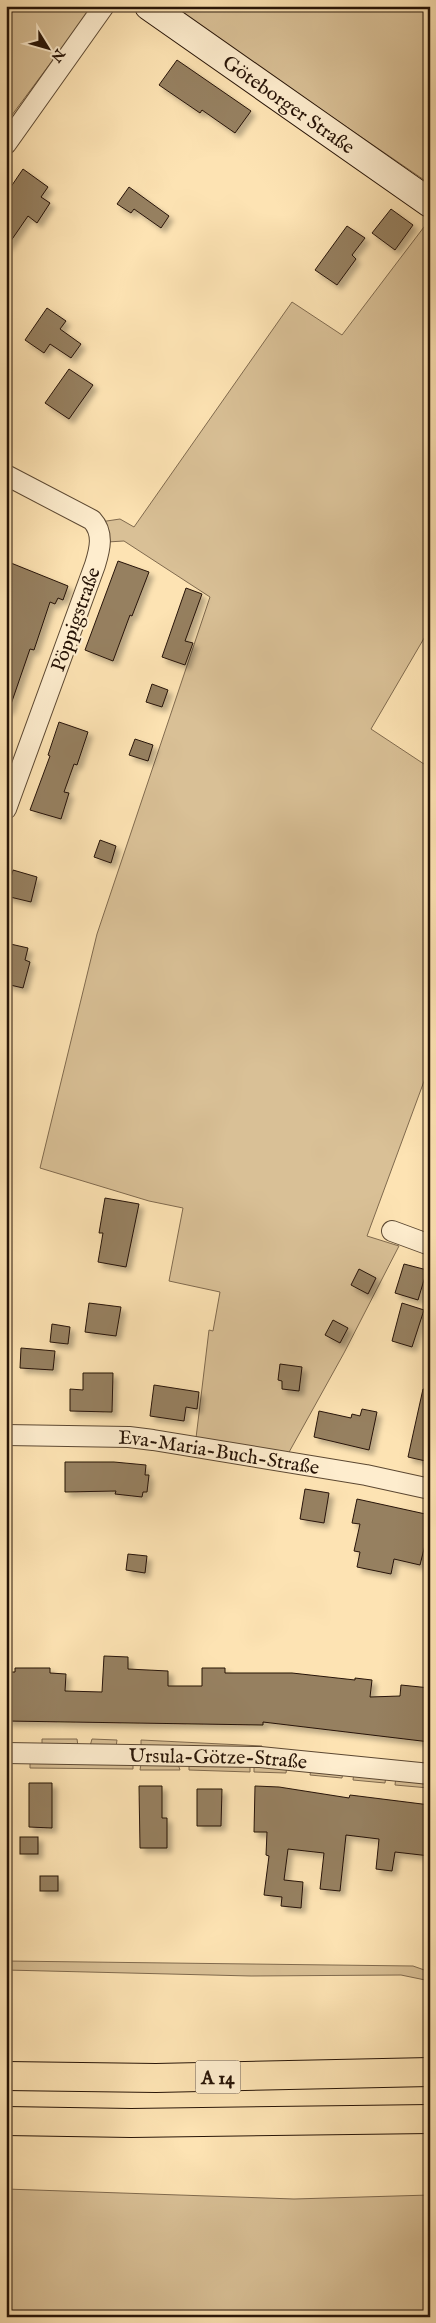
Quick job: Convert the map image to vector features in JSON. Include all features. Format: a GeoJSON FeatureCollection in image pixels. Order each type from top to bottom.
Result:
{"type":"FeatureCollection","features":[{"type":"Feature","properties":{"kind":"highway","name":"A 14"},"geometry":{"type":"LineString","coordinates":[[6,2076],[156,2078],[430,2072]]}},
{"type":"Feature","properties":{"kind":"highway","name":"A 14"},"geometry":{"type":"LineString","coordinates":[[6,2121],[131,2123],[430,2119]]}},
{"type":"Feature","properties":{"kind":"street"},"geometry":{"type":"LineString","coordinates":[[6,144],[104,6]]}},
{"type":"Feature","properties":{"kind":"street","name":"Göteborger Straße"},"geometry":{"type":"LineString","coordinates":[[149,6],[430,203]]}},
{"type":"Feature","properties":{"kind":"street","name":"Pöppigstraße"},"geometry":{"type":"LineString","coordinates":[[6,476],[92,520],[98,527],[100,539],[100,551],[6,808]]}},
{"type":"Feature","properties":{"kind":"street"},"geometry":{"type":"LineString","coordinates":[[392,1231],[430,1245]]}},
{"type":"Feature","properties":{"kind":"street","name":"Eva-Maria-Buch-Straße"},"geometry":{"type":"LineString","coordinates":[[6,1435],[129,1437],[153,1440],[366,1475],[430,1489]]}},
{"type":"Feature","properties":{"kind":"street","name":"Ursula-Götze-Straße"},"geometry":{"type":"LineString","coordinates":[[6,1754],[260,1756],[430,1774]]}},
{"type":"Feature","properties":{"kind":"shaded area"},"geometry":{"type":"Polygon","coordinates":[[[6,6],[93,6],[6,123],[6,6]]]}},
{"type":"Feature","properties":{"kind":"shaded area"},"geometry":{"type":"Polygon","coordinates":[[[170,6],[430,6],[430,184],[170,6]]]}},
{"type":"Feature","properties":{"kind":"shaded area"},"geometry":{"type":"Polygon","coordinates":[[[427,223],[430,225],[430,628],[371,729],[430,768],[430,1065],[367,1236],[399,1246],[344,1353],[288,1454],[196,1438],[209,1330],[213,1331],[220,1292],[169,1281],[183,1208],[149,1201],[40,1168],[97,934],[210,597],[124,541],[107,542],[100,522],[120,519],[134,527],[292,302],[342,335],[427,223]]]}},
{"type":"Feature","properties":{"kind":"shaded area"},"geometry":{"type":"Polygon","coordinates":[[[42,1739],[77,1739],[78,1746],[42,1746],[42,1739]]]}},
{"type":"Feature","properties":{"kind":"shaded area"},"geometry":{"type":"Polygon","coordinates":[[[92,1739],[117,1740],[116,1747],[90,1746],[92,1739]]]}},
{"type":"Feature","properties":{"kind":"shaded area"},"geometry":{"type":"Polygon","coordinates":[[[141,1740],[262,1746],[262,1751],[141,1748],[141,1740]]]}},
{"type":"Feature","properties":{"kind":"shaded area"},"geometry":{"type":"Polygon","coordinates":[[[30,1763],[133,1764],[133,1769],[30,1768],[30,1763]]]}},
{"type":"Feature","properties":{"kind":"shaded area"},"geometry":{"type":"Polygon","coordinates":[[[189,1763],[250,1765],[250,1772],[189,1770],[189,1763]]]}},
{"type":"Feature","properties":{"kind":"shaded area"},"geometry":{"type":"Polygon","coordinates":[[[141,1764],[178,1764],[180,1770],[140,1770],[141,1764]]]}},
{"type":"Feature","properties":{"kind":"shaded area"},"geometry":{"type":"Polygon","coordinates":[[[254,1766],[287,1766],[286,1773],[254,1772],[254,1766]]]}},
{"type":"Feature","properties":{"kind":"shaded area"},"geometry":{"type":"Polygon","coordinates":[[[311,1769],[343,1772],[342,1778],[310,1775],[311,1769]]]}},
{"type":"Feature","properties":{"kind":"shaded area"},"geometry":{"type":"Polygon","coordinates":[[[354,1772],[386,1776],[385,1783],[353,1780],[354,1772]]]}},
{"type":"Feature","properties":{"kind":"shaded area"},"geometry":{"type":"Polygon","coordinates":[[[396,1776],[429,1780],[429,1788],[395,1785],[396,1776]]]}},
{"type":"Feature","properties":{"kind":"shaded area"},"geometry":{"type":"Polygon","coordinates":[[[6,1961],[413,1966],[430,1972],[430,1981],[401,1975],[251,1976],[6,1970],[6,1961]]]}},
{"type":"Feature","properties":{"kind":"shaded area"},"geometry":{"type":"Polygon","coordinates":[[[6,2189],[294,2199],[430,2195],[430,2317],[6,2317],[6,2189]]]}},
{"type":"Feature","properties":{"kind":"building"},"geometry":{"type":"Polygon","coordinates":[[[177,60],[251,111],[235,133],[202,110],[200,113],[159,85],[177,60]]]}},
{"type":"Feature","properties":{"kind":"building"},"geometry":{"type":"Polygon","coordinates":[[[23,169],[48,187],[41,197],[50,203],[37,223],[28,216],[6,248],[6,194],[23,169]]]}},
{"type":"Feature","properties":{"kind":"building"},"geometry":{"type":"Polygon","coordinates":[[[129,187],[169,216],[161,228],[134,209],[131,213],[117,204],[129,187]]]}},
{"type":"Feature","properties":{"kind":"building"},"geometry":{"type":"Polygon","coordinates":[[[391,209],[413,225],[395,250],[372,233],[391,209]]]}},
{"type":"Feature","properties":{"kind":"building"},"geometry":{"type":"Polygon","coordinates":[[[347,226],[365,238],[352,255],[356,259],[337,285],[315,270],[347,226]]]}},
{"type":"Feature","properties":{"kind":"building"},"geometry":{"type":"Polygon","coordinates":[[[47,308],[66,321],[60,329],[81,344],[71,358],[50,344],[44,353],[25,340],[47,308]]]}},
{"type":"Feature","properties":{"kind":"building"},"geometry":{"type":"Polygon","coordinates":[[[69,369],[93,385],[69,419],[45,403],[69,369]]]}},
{"type":"Feature","properties":{"kind":"building"},"geometry":{"type":"Polygon","coordinates":[[[6,561],[68,586],[63,600],[58,598],[55,604],[50,602],[34,650],[30,649],[9,710],[6,710],[6,561]]]}},
{"type":"Feature","properties":{"kind":"building"},"geometry":{"type":"Polygon","coordinates":[[[118,561],[149,572],[113,661],[85,650],[118,561]]]}},
{"type":"Feature","properties":{"kind":"building"},"geometry":{"type":"Polygon","coordinates":[[[186,588],[202,594],[185,641],[193,643],[185,665],[162,657],[186,588]]]}},
{"type":"Feature","properties":{"kind":"building"},"geometry":{"type":"Polygon","coordinates":[[[152,684],[168,690],[162,707],[146,702],[152,684]]]}},
{"type":"Feature","properties":{"kind":"building"},"geometry":{"type":"Polygon","coordinates":[[[59,722],[88,732],[77,765],[74,764],[64,792],[69,793],[61,819],[30,810],[50,756],[48,755],[59,722]]]}},
{"type":"Feature","properties":{"kind":"building"},"geometry":{"type":"Polygon","coordinates":[[[135,739],[153,745],[148,761],[129,755],[135,739]]]}},
{"type":"Feature","properties":{"kind":"building"},"geometry":{"type":"Polygon","coordinates":[[[100,840],[116,846],[111,863],[94,857],[100,840]]]}},
{"type":"Feature","properties":{"kind":"building"},"geometry":{"type":"Polygon","coordinates":[[[13,870],[37,877],[31,902],[6,896],[13,870]]]}},
{"type":"Feature","properties":{"kind":"building"},"geometry":{"type":"Polygon","coordinates":[[[6,943],[28,948],[25,960],[30,962],[23,988],[6,984],[6,943]]]}},
{"type":"Feature","properties":{"kind":"building"},"geometry":{"type":"Polygon","coordinates":[[[105,1198],[139,1204],[126,1267],[98,1262],[103,1233],[99,1233],[105,1198]]]}},
{"type":"Feature","properties":{"kind":"building"},"geometry":{"type":"Polygon","coordinates":[[[404,1264],[427,1270],[418,1300],[395,1293],[404,1264]]]}},
{"type":"Feature","properties":{"kind":"building"},"geometry":{"type":"Polygon","coordinates":[[[359,1269],[376,1278],[368,1294],[351,1285],[359,1269]]]}},
{"type":"Feature","properties":{"kind":"building"},"geometry":{"type":"Polygon","coordinates":[[[89,1303],[121,1307],[116,1336],[85,1332],[89,1303]]]}},
{"type":"Feature","properties":{"kind":"building"},"geometry":{"type":"Polygon","coordinates":[[[402,1303],[424,1310],[412,1347],[392,1341],[402,1303]]]}},
{"type":"Feature","properties":{"kind":"building"},"geometry":{"type":"Polygon","coordinates":[[[333,1320],[348,1328],[340,1343],[325,1335],[333,1320]]]}},
{"type":"Feature","properties":{"kind":"building"},"geometry":{"type":"Polygon","coordinates":[[[52,1324],[70,1327],[68,1344],[50,1342],[52,1324]]]}},
{"type":"Feature","properties":{"kind":"building"},"geometry":{"type":"Polygon","coordinates":[[[21,1348],[55,1351],[53,1370],[20,1368],[21,1348]]]}},
{"type":"Feature","properties":{"kind":"building"},"geometry":{"type":"Polygon","coordinates":[[[280,1364],[302,1367],[299,1391],[282,1389],[282,1381],[278,1380],[280,1364]]]}},
{"type":"Feature","properties":{"kind":"building"},"geometry":{"type":"Polygon","coordinates":[[[83,1373],[113,1373],[112,1412],[70,1411],[70,1389],[83,1390],[83,1373]]]}},
{"type":"Feature","properties":{"kind":"building"},"geometry":{"type":"Polygon","coordinates":[[[154,1385],[199,1392],[197,1409],[186,1407],[184,1421],[150,1416],[154,1385]]]}},
{"type":"Feature","properties":{"kind":"building"},"geometry":{"type":"Polygon","coordinates":[[[423,1389],[430,1390],[430,1462],[408,1457],[423,1389]]]}},
{"type":"Feature","properties":{"kind":"building"},"geometry":{"type":"Polygon","coordinates":[[[362,1409],[377,1412],[369,1450],[314,1437],[319,1411],[351,1418],[352,1414],[360,1416],[362,1409]]]}},
{"type":"Feature","properties":{"kind":"building"},"geometry":{"type":"Polygon","coordinates":[[[65,1462],[114,1462],[146,1465],[145,1475],[149,1475],[147,1492],[143,1492],[142,1497],[115,1494],[116,1491],[65,1492],[65,1462]]]}},
{"type":"Feature","properties":{"kind":"building"},"geometry":{"type":"Polygon","coordinates":[[[305,1489],[329,1493],[324,1523],[300,1519],[305,1489]]]}},
{"type":"Feature","properties":{"kind":"building"},"geometry":{"type":"Polygon","coordinates":[[[357,1499],[430,1515],[430,1525],[420,1565],[394,1559],[391,1574],[357,1567],[360,1552],[354,1551],[360,1524],[352,1523],[357,1499]]]}},
{"type":"Feature","properties":{"kind":"building"},"geometry":{"type":"Polygon","coordinates":[[[128,1554],[147,1556],[145,1573],[126,1570],[128,1554]]]}},
{"type":"Feature","properties":{"kind":"building"},"geometry":{"type":"Polygon","coordinates":[[[104,1656],[128,1657],[128,1669],[168,1671],[168,1686],[202,1686],[202,1668],[225,1668],[225,1673],[292,1673],[372,1680],[370,1697],[400,1696],[401,1685],[430,1688],[430,1742],[263,1722],[263,1725],[6,1721],[6,1672],[15,1672],[15,1668],[50,1668],[50,1673],[66,1674],[65,1691],[102,1692],[104,1656]]]}},
{"type":"Feature","properties":{"kind":"building"},"geometry":{"type":"Polygon","coordinates":[[[29,1783],[52,1783],[52,1828],[29,1827],[29,1783]]]}},
{"type":"Feature","properties":{"kind":"building"},"geometry":{"type":"Polygon","coordinates":[[[139,1786],[162,1786],[162,1818],[167,1818],[167,1848],[140,1848],[139,1786]]]}},
{"type":"Feature","properties":{"kind":"building"},"geometry":{"type":"Polygon","coordinates":[[[255,1786],[279,1787],[349,1798],[350,1795],[430,1805],[430,1856],[395,1852],[392,1871],[376,1869],[379,1839],[346,1835],[340,1891],[320,1889],[324,1853],[288,1849],[284,1880],[303,1882],[301,1908],[281,1906],[282,1897],[264,1895],[269,1856],[266,1855],[267,1832],[254,1832],[255,1786]]]}},
{"type":"Feature","properties":{"kind":"building"},"geometry":{"type":"Polygon","coordinates":[[[197,1789],[222,1789],[221,1826],[197,1826],[197,1789]]]}},
{"type":"Feature","properties":{"kind":"building"},"geometry":{"type":"Polygon","coordinates":[[[20,1837],[38,1837],[38,1854],[20,1854],[20,1837]]]}},
{"type":"Feature","properties":{"kind":"building"},"geometry":{"type":"Polygon","coordinates":[[[40,1876],[58,1876],[58,1891],[40,1891],[40,1876]]]}}]}
